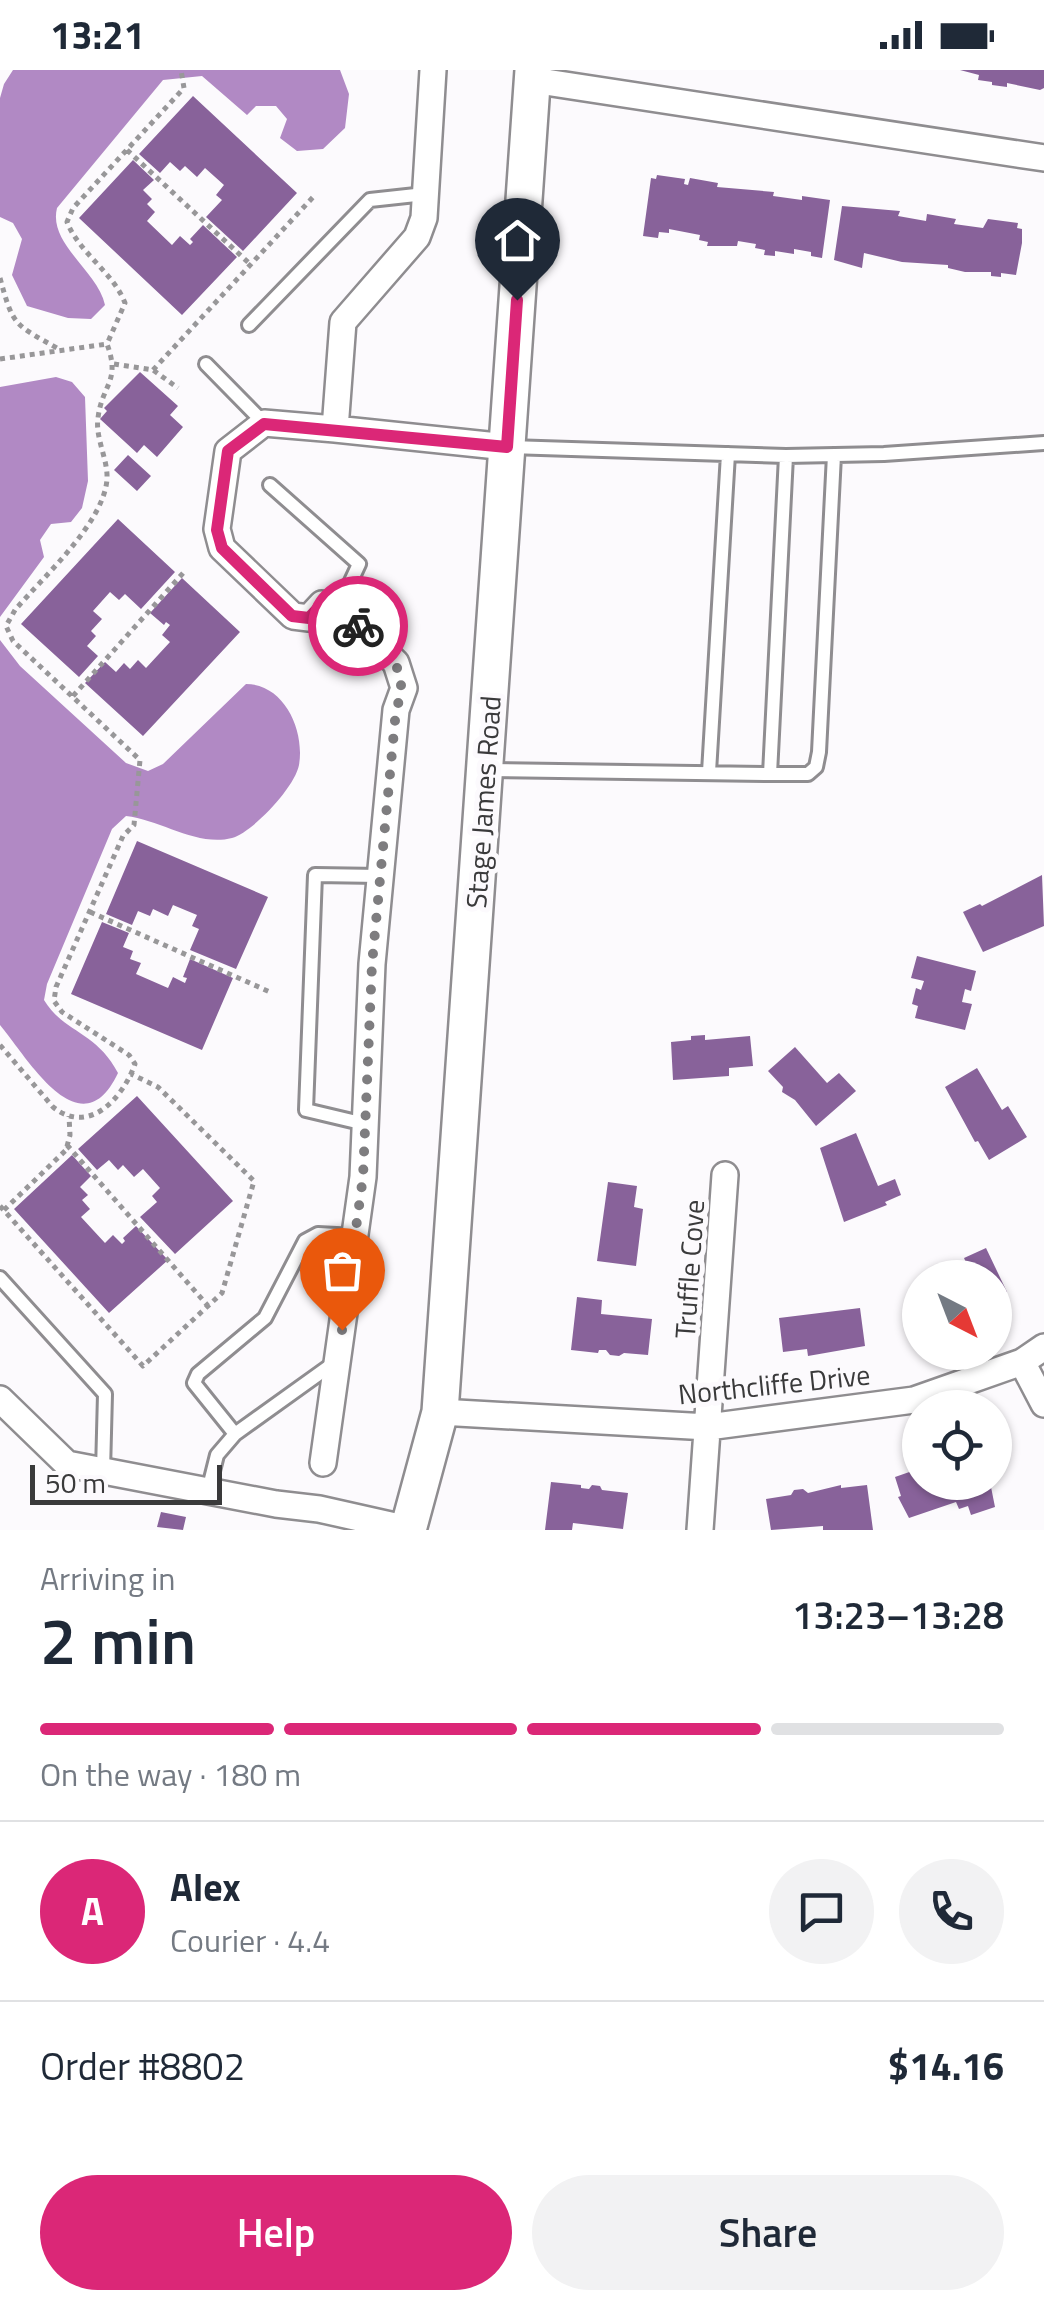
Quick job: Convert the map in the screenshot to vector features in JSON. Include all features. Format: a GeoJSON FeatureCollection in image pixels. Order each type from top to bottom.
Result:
{"type":"FeatureCollection","features":[{"type":"Feature","properties":{"kind":"main road","name":"Stage James Road"},"geometry":{"type":"LineString","coordinates":[[408,1530],[440,1412],[533,75]]}},
{"type":"Feature","properties":{"kind":"street"},"geometry":{"type":"LineString","coordinates":[[334,430],[343,322],[416,237],[424,218],[434,70]]}},
{"type":"Feature","properties":{"kind":"street"},"geometry":{"type":"LineString","coordinates":[[533,75],[1044,158]]}},
{"type":"Feature","properties":{"kind":"street"},"geometry":{"type":"LineString","coordinates":[[323,1463],[363,1177],[372,964],[396,710],[404,688],[396,664],[339,607],[322,604],[309,618],[292,616],[222,548],[217,530],[228,451],[264,424],[507,447]]}},
{"type":"Feature","properties":{"kind":"street","name":"Truffle Cove"},"geometry":{"type":"LineString","coordinates":[[700,1530],[725,1175]]}},
{"type":"Feature","properties":{"kind":"street","name":"Northcliffe Drive"},"geometry":{"type":"LineString","coordinates":[[440,1412],[708,1427],[914,1400],[1022,1362],[1044,1347]]}},
{"type":"Feature","properties":{"kind":"street"},"geometry":{"type":"LineString","coordinates":[[1022,1362],[1044,1404]]}},
{"type":"Feature","properties":{"kind":"street"},"geometry":{"type":"LineString","coordinates":[[0,1399],[68,1464],[319,1509],[408,1530]]}},
{"type":"Feature","properties":{"kind":"lane"},"geometry":{"type":"LineString","coordinates":[[249,325],[370,200],[425,194]]}},
{"type":"Feature","properties":{"kind":"lane"},"geometry":{"type":"LineString","coordinates":[[206,364],[264,424]]}},
{"type":"Feature","properties":{"kind":"lane"},"geometry":{"type":"LineString","coordinates":[[507,447],[786,456],[1044,444]]}},
{"type":"Feature","properties":{"kind":"lane"},"geometry":{"type":"LineString","coordinates":[[709,772],[728,454]]}},
{"type":"Feature","properties":{"kind":"lane"},"geometry":{"type":"LineString","coordinates":[[485,770],[808,774],[816,767],[834,455]]}},
{"type":"Feature","properties":{"kind":"lane"},"geometry":{"type":"LineString","coordinates":[[770,774],[786,456]]}},
{"type":"Feature","properties":{"kind":"lane"},"geometry":{"type":"LineString","coordinates":[[270,485],[359,564],[339,607]]}},
{"type":"Feature","properties":{"kind":"lane"},"geometry":{"type":"LineString","coordinates":[[365,1124],[306,1110],[315,875],[380,876]]}},
{"type":"Feature","properties":{"kind":"lane"},"geometry":{"type":"LineString","coordinates":[[235,1434],[200,1394],[194,1383],[198,1374],[266,1318],[305,1241],[318,1234],[355,1236]]}},
{"type":"Feature","properties":{"kind":"lane"},"geometry":{"type":"LineString","coordinates":[[0,1278],[106,1394],[104,1471]]}},
{"type":"Feature","properties":{"kind":"lane"},"geometry":{"type":"LineString","coordinates":[[208,1491],[217,1455],[235,1434],[337,1361]]}},
{"type":"Feature","properties":{"kind":"path"},"geometry":{"type":"LineString","coordinates":[[0,1045],[53,1107],[69,1116],[84,1118],[106,1109],[119,1096],[135,1064],[129,1055],[62,1012],[54,1001],[56,987],[123,836],[134,825],[140,760],[13,641],[6,626],[15,610],[95,516],[107,480],[97,422],[114,364],[107,344],[125,303],[120,291],[74,238],[67,222],[73,208],[184,88],[181,70]]}},
{"type":"Feature","properties":{"kind":"path"},"geometry":{"type":"LineString","coordinates":[[126,150],[251,265]]}},
{"type":"Feature","properties":{"kind":"path"},"geometry":{"type":"LineString","coordinates":[[153,370],[315,195]]}},
{"type":"Feature","properties":{"kind":"path"},"geometry":{"type":"LineString","coordinates":[[0,278],[10,316],[18,326],[58,348]]}},
{"type":"Feature","properties":{"kind":"path"},"geometry":{"type":"LineString","coordinates":[[0,359],[107,344]]}},
{"type":"Feature","properties":{"kind":"path"},"geometry":{"type":"LineString","coordinates":[[114,364],[153,370],[178,388]]}},
{"type":"Feature","properties":{"kind":"path"},"geometry":{"type":"LineString","coordinates":[[73,696],[184,572]]}},
{"type":"Feature","properties":{"kind":"path"},"geometry":{"type":"LineString","coordinates":[[90,912],[270,992]]}},
{"type":"Feature","properties":{"kind":"path"},"geometry":{"type":"LineString","coordinates":[[69,1116],[67,1145],[2,1208],[144,1366],[222,1293],[254,1181],[158,1087],[132,1074]]}},
{"type":"Feature","properties":{"kind":"path"},"geometry":{"type":"LineString","coordinates":[[67,1145],[208,1306]]}},
{"type":"Feature","properties":{"kind":"shaded area"},"geometry":{"type":"Polygon","coordinates":[[[13,70],[340,70],[349,94],[345,128],[323,149],[297,151],[280,138],[287,119],[276,106],[256,106],[247,115],[202,76],[163,80],[57,208],[60,234],[101,293],[105,305],[91,319],[68,318],[27,306],[12,275],[22,239],[13,223],[0,217],[0,98],[13,70]]]}},
{"type":"Feature","properties":{"kind":"shaded area"},"geometry":{"type":"Polygon","coordinates":[[[56,377],[72,382],[85,397],[88,481],[82,508],[71,522],[51,524],[40,540],[44,557],[0,617],[0,387],[56,377]]]}},
{"type":"Feature","properties":{"kind":"shaded area"},"geometry":{"type":"Polygon","coordinates":[[[0,640],[20,666],[126,763],[148,771],[163,764],[246,684],[259,686],[281,700],[299,738],[299,765],[290,785],[241,834],[206,839],[126,816],[112,829],[47,984],[44,1000],[61,1019],[100,1049],[118,1073],[103,1095],[88,1103],[72,1101],[56,1091],[0,1025],[0,640]]]}},
{"type":"Feature","properties":{"kind":"building"},"geometry":{"type":"Polygon","coordinates":[[[960,70],[1044,70],[1044,88],[992,85],[978,80],[979,75],[960,70]]]}},
{"type":"Feature","properties":{"kind":"building"},"geometry":{"type":"Polygon","coordinates":[[[193,96],[297,193],[243,251],[206,217],[222,200],[216,195],[224,185],[205,168],[197,177],[185,166],[180,171],[170,162],[160,173],[139,154],[193,96]]]}},
{"type":"Feature","properties":{"kind":"building"},"geometry":{"type":"Polygon","coordinates":[[[133,160],[154,180],[143,190],[152,199],[147,204],[155,212],[147,221],[172,245],[180,236],[190,245],[190,239],[203,225],[237,257],[182,315],[79,218],[133,160]]]}},
{"type":"Feature","properties":{"kind":"building"},"geometry":{"type":"Polygon","coordinates":[[[657,175],[685,179],[684,184],[688,185],[690,178],[718,183],[717,187],[774,192],[773,196],[830,200],[822,258],[794,249],[794,254],[775,251],[775,256],[764,255],[765,250],[755,248],[756,244],[738,241],[737,246],[707,246],[708,242],[699,240],[700,235],[669,229],[669,233],[659,232],[658,238],[643,236],[651,178],[656,179],[657,175]]]}},
{"type":"Feature","properties":{"kind":"building"},"geometry":{"type":"Polygon","coordinates":[[[842,206],[900,211],[898,216],[926,221],[927,214],[956,219],[954,224],[983,228],[988,219],[1018,223],[1022,243],[1016,275],[991,276],[991,272],[965,272],[948,265],[902,262],[864,253],[862,268],[834,260],[842,206]]]}},
{"type":"Feature","properties":{"kind":"building"},"geometry":{"type":"Polygon","coordinates":[[[140,372],[178,406],[170,415],[183,427],[157,457],[144,445],[137,453],[100,419],[107,411],[104,408],[140,372]]]}},
{"type":"Feature","properties":{"kind":"building"},"geometry":{"type":"Polygon","coordinates":[[[128,455],[151,476],[137,491],[114,470],[128,455]]]}},
{"type":"Feature","properties":{"kind":"building"},"geometry":{"type":"Polygon","coordinates":[[[118,519],[175,572],[141,609],[125,594],[119,600],[110,592],[93,611],[102,619],[91,631],[96,636],[87,646],[98,656],[79,677],[21,624],[118,519]]]}},
{"type":"Feature","properties":{"kind":"building"},"geometry":{"type":"Polygon","coordinates":[[[182,578],[240,632],[143,736],[85,683],[105,662],[116,672],[124,663],[130,669],[138,660],[146,668],[170,642],[162,635],[170,625],[164,625],[150,613],[182,578]]]}},
{"type":"Feature","properties":{"kind":"building"},"geometry":{"type":"Polygon","coordinates":[[[137,841],[268,897],[236,969],[190,950],[199,929],[192,926],[197,915],[173,905],[168,916],[153,909],[150,916],[138,911],[132,925],[106,914],[137,841]]]}},
{"type":"Feature","properties":{"kind":"building"},"geometry":{"type":"Polygon","coordinates":[[[1042,875],[1044,926],[983,952],[963,912],[1042,875]]]}},
{"type":"Feature","properties":{"kind":"building"},"geometry":{"type":"Polygon","coordinates":[[[102,922],[129,933],[123,947],[133,951],[130,959],[141,963],[136,974],[168,988],[173,977],[185,983],[187,978],[183,977],[190,959],[233,978],[202,1050],[71,994],[102,922]]]}},
{"type":"Feature","properties":{"kind":"building"},"geometry":{"type":"Polygon","coordinates":[[[917,956],[976,971],[971,991],[965,989],[962,1002],[972,1004],[965,1030],[915,1018],[918,1006],[912,1004],[916,988],[921,990],[924,981],[911,978],[917,956]]]}},
{"type":"Feature","properties":{"kind":"building"},"geometry":{"type":"Polygon","coordinates":[[[705,1035],[705,1040],[750,1036],[753,1066],[729,1068],[729,1076],[673,1080],[671,1042],[705,1035]]]}},
{"type":"Feature","properties":{"kind":"building"},"geometry":{"type":"Polygon","coordinates":[[[795,1047],[827,1083],[839,1073],[856,1091],[816,1126],[795,1100],[782,1092],[783,1087],[768,1071],[795,1047]]]}},
{"type":"Feature","properties":{"kind":"building"},"geometry":{"type":"Polygon","coordinates":[[[977,1068],[1002,1110],[1008,1106],[1027,1137],[989,1160],[945,1087],[977,1068]]]}},
{"type":"Feature","properties":{"kind":"building"},"geometry":{"type":"Polygon","coordinates":[[[137,1096],[233,1201],[175,1254],[140,1217],[157,1202],[152,1196],[160,1188],[143,1169],[134,1177],[123,1165],[118,1170],[109,1160],[97,1170],[78,1149],[137,1096]]]}},
{"type":"Feature","properties":{"kind":"building"},"geometry":{"type":"Polygon","coordinates":[[[856,1133],[878,1186],[895,1179],[901,1195],[885,1202],[887,1205],[844,1222],[820,1148],[856,1133]]]}},
{"type":"Feature","properties":{"kind":"building"},"geometry":{"type":"Polygon","coordinates":[[[72,1155],[91,1176],[80,1187],[88,1195],[82,1200],[90,1209],[81,1217],[105,1243],[113,1235],[122,1244],[136,1226],[168,1260],[109,1313],[14,1209],[72,1155]]]}},
{"type":"Feature","properties":{"kind":"building"},"geometry":{"type":"Polygon","coordinates":[[[608,1182],[637,1186],[634,1207],[643,1209],[636,1266],[597,1261],[608,1182]]]}},
{"type":"Feature","properties":{"kind":"building"},"geometry":{"type":"Polygon","coordinates":[[[986,1248],[992,1260],[965,1260],[986,1248]]]}},
{"type":"Feature","properties":{"kind":"building"},"geometry":{"type":"Polygon","coordinates":[[[577,1297],[602,1300],[601,1314],[652,1319],[648,1355],[571,1350],[577,1297]]]}},
{"type":"Feature","properties":{"kind":"building"},"geometry":{"type":"Polygon","coordinates":[[[860,1308],[865,1346],[808,1356],[807,1349],[783,1352],[779,1318],[860,1308]]]}},
{"type":"Feature","properties":{"kind":"building"},"geometry":{"type":"Polygon","coordinates":[[[902,1475],[902,1500],[994,1500],[995,1507],[971,1515],[968,1506],[959,1509],[956,1502],[909,1518],[898,1497],[901,1496],[895,1477],[902,1475]]]}},
{"type":"Feature","properties":{"kind":"building"},"geometry":{"type":"Polygon","coordinates":[[[551,1482],[628,1493],[623,1529],[573,1523],[572,1530],[545,1530],[551,1482]]]}},
{"type":"Feature","properties":{"kind":"building"},"geometry":{"type":"Polygon","coordinates":[[[841,1485],[867,1485],[873,1530],[823,1530],[823,1526],[771,1530],[766,1499],[791,1495],[794,1490],[808,1493],[841,1485]]]}},
{"type":"Feature","properties":{"kind":"building"},"geometry":{"type":"Polygon","coordinates":[[[161,1512],[186,1517],[183,1530],[157,1527],[161,1512]]]}},
{"type":"Feature","properties":{"kind":"way so far"},"geometry":{"type":"LineString","coordinates":[[342,1330],[363,1177],[372,964],[396,710],[404,688],[396,664],[358,626]]}},
{"type":"Feature","properties":{"kind":"route"},"geometry":{"type":"LineString","coordinates":[[358,626],[339,607],[322,604],[309,618],[292,616],[222,548],[217,530],[228,451],[264,424],[507,447],[517,300]]}}]}
